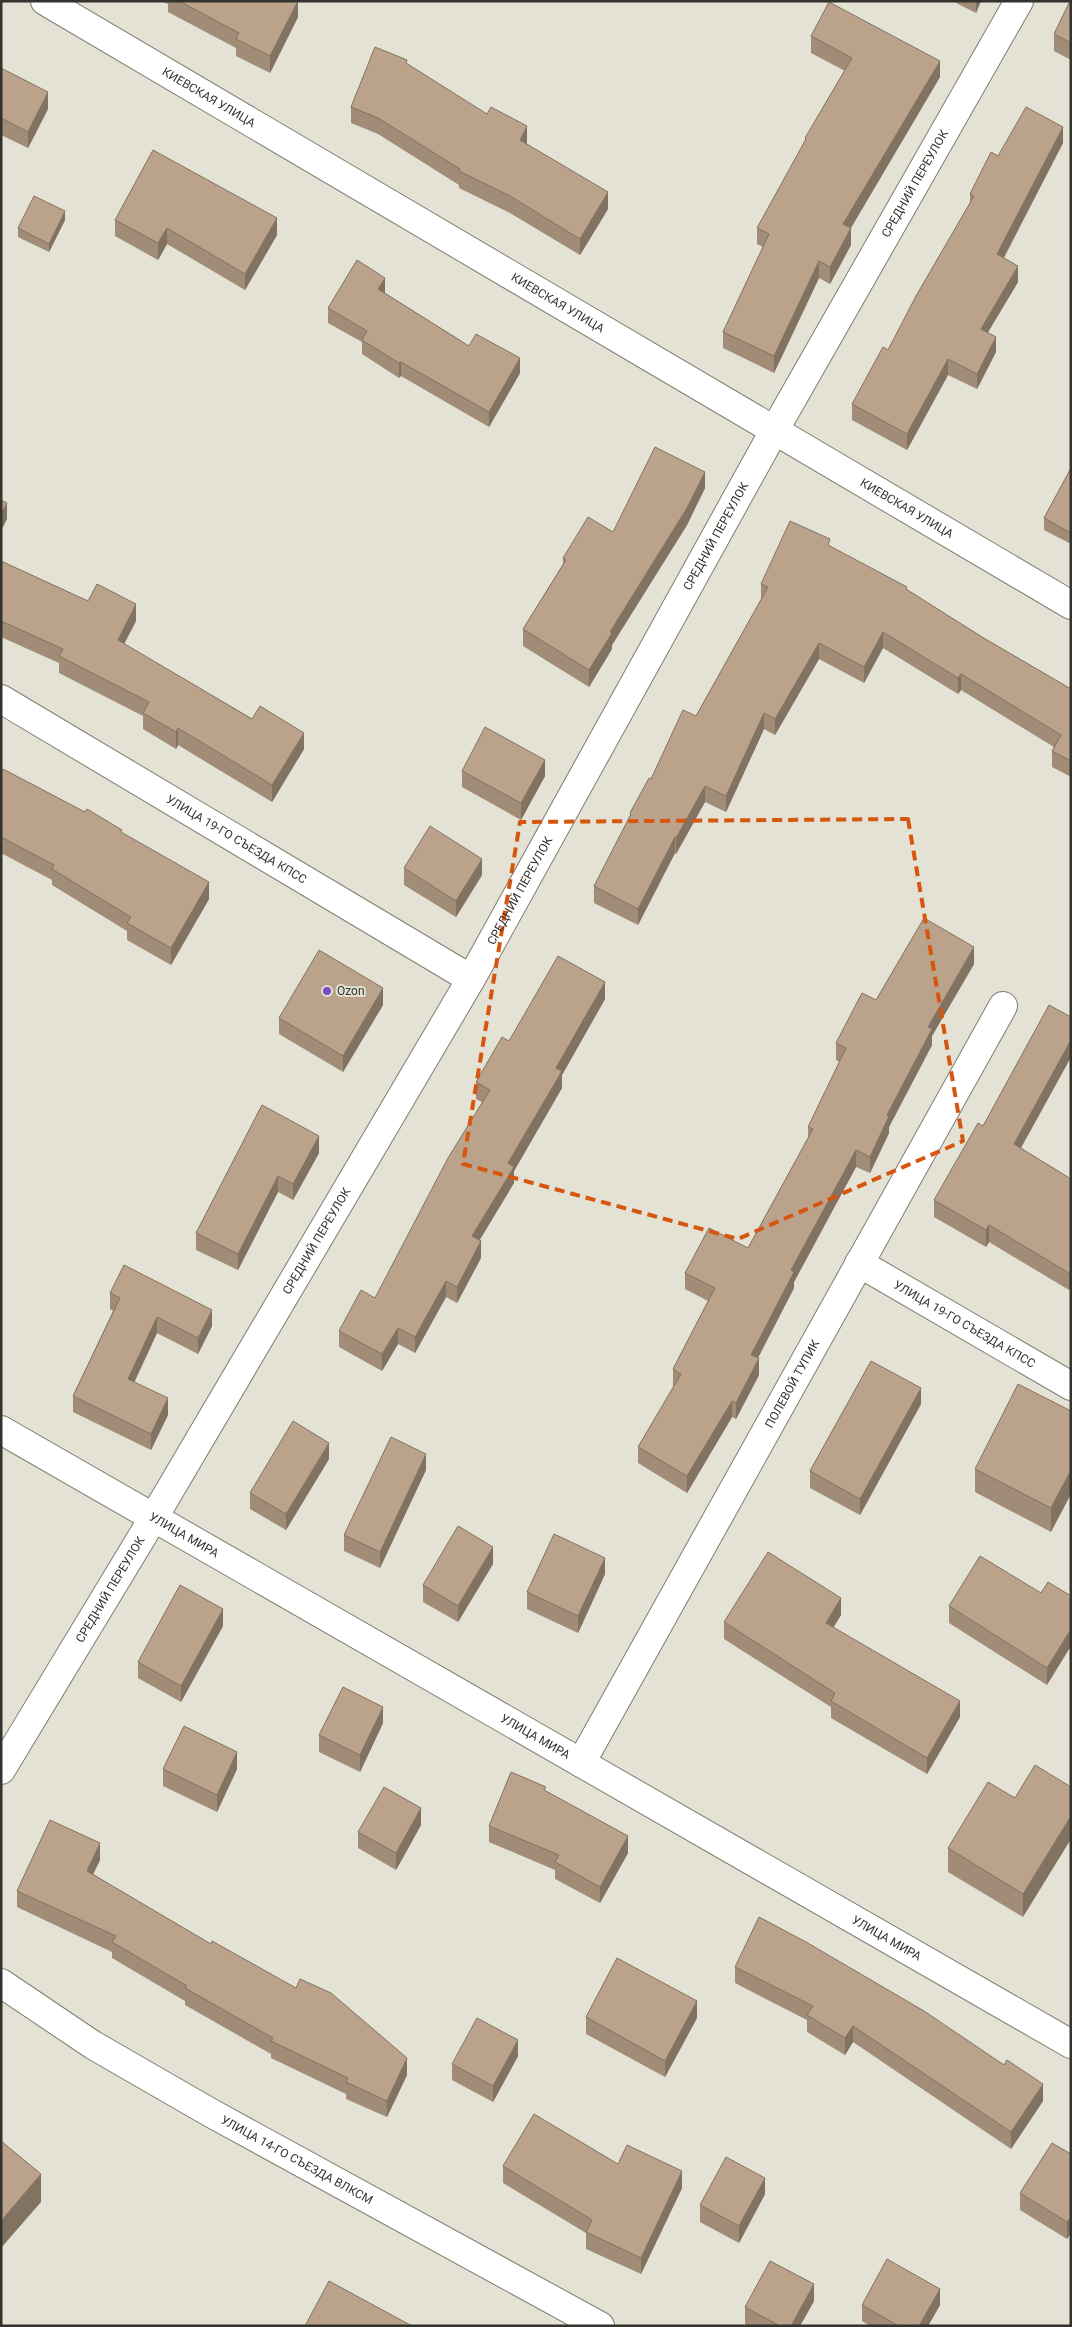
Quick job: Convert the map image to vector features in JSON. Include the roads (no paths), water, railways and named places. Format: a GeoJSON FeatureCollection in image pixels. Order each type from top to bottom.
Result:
{"type":"FeatureCollection","features":[{"type":"Feature","properties":{"kind":"street","name":"КИЕВСКАЯ УЛИЦА"},"geometry":{"type":"LineString","coordinates":[[45,1],[1071,606]]}},
{"type":"Feature","properties":{"kind":"street","name":"СРЕДНИЙ ПЕРЕУЛОК"},"geometry":{"type":"LineString","coordinates":[[1,1770],[154,1517],[471,979],[774,431],[1019,1]]}},
{"type":"Feature","properties":{"kind":"street","name":"УЛИЦА 19-ГО СЪЕЗДА КПСС"},"geometry":{"type":"LineString","coordinates":[[1,699],[471,979]]}},
{"type":"Feature","properties":{"kind":"street","name":"ПОЛЕВОЙ ТУПИК"},"geometry":{"type":"LineString","coordinates":[[581,1763],[1003,1006]]}},
{"type":"Feature","properties":{"kind":"street","name":"УЛИЦА 19-ГО СЪЕЗДА КПСС"},"geometry":{"type":"LineString","coordinates":[[859,1263],[1071,1386]]}},
{"type":"Feature","properties":{"kind":"street","name":"УЛИЦА МИРА"},"geometry":{"type":"LineString","coordinates":[[1,1430],[1071,2044]]}},
{"type":"Feature","properties":{"kind":"street","name":"УЛИЦА 14-ГО СЪЕЗДА ВЛКСМ"},"geometry":{"type":"LineString","coordinates":[[1,1982],[93,2045],[211,2113],[600,2326]]}},
{"type":"Feature","properties":{"kind":"place","name":"Ozon"},"geometry":{"type":"Point","coordinates":[327,991]}}]}
